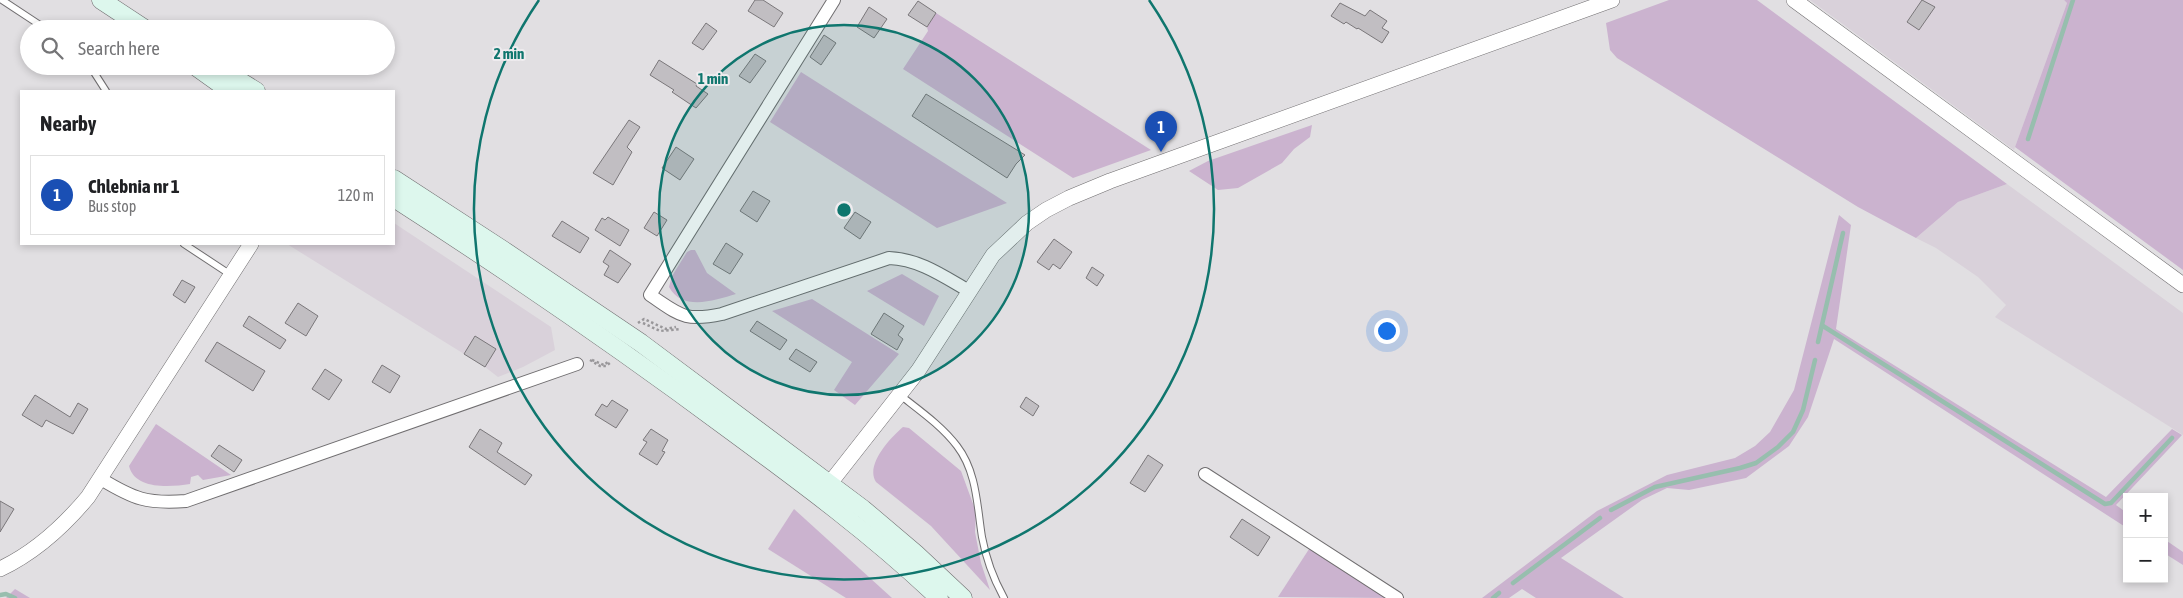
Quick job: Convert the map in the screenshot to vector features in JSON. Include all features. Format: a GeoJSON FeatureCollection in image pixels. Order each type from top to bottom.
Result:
{"type":"FeatureCollection","features":[{"type":"Feature","properties":{"kind":"main road"},"geometry":{"type":"LineString","coordinates":[[101,0],[131,20]]}},
{"type":"Feature","properties":{"kind":"main road"},"geometry":{"type":"LineString","coordinates":[[208,75],[229,90]]}},
{"type":"Feature","properties":{"kind":"main road"},"geometry":{"type":"LineString","coordinates":[[230,75],[254,90]]}},
{"type":"Feature","properties":{"kind":"main road"},"geometry":{"type":"LineString","coordinates":[[395,180],[631,337],[825,490],[939,598]]}},
{"type":"Feature","properties":{"kind":"main road"},"geometry":{"type":"LineString","coordinates":[[395,199],[492,261],[915,553],[963,598]]}},
{"type":"Feature","properties":{"kind":"street"},"geometry":{"type":"LineString","coordinates":[[834,0],[650,294],[672,310],[699,319],[722,314],[889,258],[902,258],[921,264],[969,291]]}},
{"type":"Feature","properties":{"kind":"street"},"geometry":{"type":"LineString","coordinates":[[825,490],[900,395],[950,323],[993,255],[1033,219],[1069,198],[1612,0]]}},
{"type":"Feature","properties":{"kind":"street"},"geometry":{"type":"LineString","coordinates":[[1794,0],[2183,285]]}},
{"type":"Feature","properties":{"kind":"street"},"geometry":{"type":"LineString","coordinates":[[0,569],[28,553],[58,531],[72,517],[101,479],[250,245]]}},
{"type":"Feature","properties":{"kind":"street"},"geometry":{"type":"LineString","coordinates":[[101,479],[128,495],[141,500],[154,502],[186,501],[574,366]]}},
{"type":"Feature","properties":{"kind":"street"},"geometry":{"type":"LineString","coordinates":[[1206,474],[1397,598]]}},
{"type":"Feature","properties":{"kind":"lane"},"geometry":{"type":"LineString","coordinates":[[2,0],[32,20]]}},
{"type":"Feature","properties":{"kind":"lane"},"geometry":{"type":"LineString","coordinates":[[96,75],[105,90]]}},
{"type":"Feature","properties":{"kind":"lane"},"geometry":{"type":"LineString","coordinates":[[186,245],[231,275]]}},
{"type":"Feature","properties":{"kind":"lane"},"geometry":{"type":"LineString","coordinates":[[900,395],[943,431],[957,446],[972,475],[982,537],[992,575],[1004,598]]}},
{"type":"Feature","properties":{"kind":"path"},"geometry":{"type":"LineString","coordinates":[[637,326],[642,323],[660,331],[682,329],[690,317]]}},
{"type":"Feature","properties":{"kind":"path"},"geometry":{"type":"LineString","coordinates":[[574,366],[576,359],[584,357],[604,364],[611,361]]}},
{"type":"Feature","properties":{"kind":"shaded area"},"geometry":{"type":"Polygon","coordinates":[[[1669,0],[1757,0],[2007,184],[1958,202],[1916,238],[1858,207],[1617,58],[1610,50],[1606,23],[1669,0]]]}},
{"type":"Feature","properties":{"kind":"shaded area"},"geometry":{"type":"Polygon","coordinates":[[[1810,0],[2064,0],[2067,3],[2014,150],[1810,0]]]}},
{"type":"Feature","properties":{"kind":"shaded area"},"geometry":{"type":"Polygon","coordinates":[[[2064,0],[2183,0],[2183,270],[2015,147],[2067,3],[2064,0]]]}},
{"type":"Feature","properties":{"kind":"shaded area"},"geometry":{"type":"Polygon","coordinates":[[[936,13],[1151,150],[1073,178],[903,69],[928,31],[927,27],[936,13]]]}},
{"type":"Feature","properties":{"kind":"shaded area"},"geometry":{"type":"Polygon","coordinates":[[[801,72],[1007,203],[937,228],[770,122],[801,72]]]}},
{"type":"Feature","properties":{"kind":"shaded area"},"geometry":{"type":"Polygon","coordinates":[[[1312,125],[1310,137],[1294,149],[1282,163],[1238,188],[1218,190],[1189,171],[1208,161],[1312,125]]]}},
{"type":"Feature","properties":{"kind":"shaded area"},"geometry":{"type":"Polygon","coordinates":[[[2007,184],[2183,313],[2183,435],[1995,317],[2006,305],[1978,277],[1936,248],[1916,238],[1958,202],[2007,184]]]}},
{"type":"Feature","properties":{"kind":"shaded area"},"geometry":{"type":"Polygon","coordinates":[[[1839,215],[1851,225],[1836,329],[2106,497],[2172,429],[2182,435],[2127,493],[2123,493],[2123,498],[2116,505],[2123,510],[2123,525],[1834,339],[1808,417],[1789,446],[1746,478],[1689,490],[1667,488],[1642,500],[1561,558],[1624,598],[1536,598],[1522,589],[1509,598],[1482,598],[1597,511],[1667,475],[1735,458],[1755,446],[1770,432],[1794,390],[1839,215]]]}},
{"type":"Feature","properties":{"kind":"shaded area"},"geometry":{"type":"Polygon","coordinates":[[[395,224],[551,327],[555,350],[523,367],[498,377],[485,367],[289,245],[395,245],[395,224]]]}},
{"type":"Feature","properties":{"kind":"shaded area"},"geometry":{"type":"Polygon","coordinates":[[[695,250],[707,273],[736,294],[700,302],[691,302],[675,295],[669,287],[672,276],[687,252],[695,250]]]}},
{"type":"Feature","properties":{"kind":"shaded area"},"geometry":{"type":"Polygon","coordinates":[[[902,274],[939,296],[924,326],[867,291],[902,274]]]}},
{"type":"Feature","properties":{"kind":"shaded area"},"geometry":{"type":"Polygon","coordinates":[[[812,299],[899,354],[855,405],[834,390],[852,362],[772,311],[812,299]]]}},
{"type":"Feature","properties":{"kind":"shaded area"},"geometry":{"type":"Polygon","coordinates":[[[156,424],[231,475],[203,480],[198,475],[191,477],[190,484],[173,486],[154,485],[138,479],[129,466],[156,424]]]}},
{"type":"Feature","properties":{"kind":"shaded area"},"geometry":{"type":"Polygon","coordinates":[[[903,427],[909,428],[961,471],[976,512],[975,532],[981,563],[990,590],[931,526],[876,482],[873,475],[876,460],[880,452],[903,427]]]}},
{"type":"Feature","properties":{"kind":"shaded area"},"geometry":{"type":"Polygon","coordinates":[[[794,509],[892,598],[846,598],[768,549],[794,509]]]}},
{"type":"Feature","properties":{"kind":"shaded area"},"geometry":{"type":"Polygon","coordinates":[[[2168,542],[2183,552],[2183,565],[2168,556],[2168,542]]]}},
{"type":"Feature","properties":{"kind":"shaded area"},"geometry":{"type":"Polygon","coordinates":[[[1311,546],[1391,598],[1278,597],[1311,546]]]}},
{"type":"Feature","properties":{"kind":"shaded area"},"geometry":{"type":"Polygon","coordinates":[[[15,589],[30,598],[6,598],[15,589]]]}},
{"type":"Feature","properties":{"kind":"building"},"geometry":{"type":"Polygon","coordinates":[[[755,0],[763,0],[783,13],[774,27],[748,11],[755,0]]]}},
{"type":"Feature","properties":{"kind":"building"},"geometry":{"type":"Polygon","coordinates":[[[1922,0],[1935,7],[1919,30],[1907,22],[1922,0]]]}},
{"type":"Feature","properties":{"kind":"building"},"geometry":{"type":"Polygon","coordinates":[[[918,1],[936,13],[927,27],[908,15],[918,1]]]}},
{"type":"Feature","properties":{"kind":"building"},"geometry":{"type":"Polygon","coordinates":[[[1340,3],[1365,16],[1370,10],[1387,21],[1382,28],[1389,32],[1382,43],[1358,28],[1346,22],[1344,24],[1331,16],[1340,3]]]}},
{"type":"Feature","properties":{"kind":"building"},"geometry":{"type":"Polygon","coordinates":[[[869,7],[887,19],[874,38],[857,27],[869,7]]]}},
{"type":"Feature","properties":{"kind":"building"},"geometry":{"type":"Polygon","coordinates":[[[706,23],[717,31],[703,50],[692,43],[706,23]]]}},
{"type":"Feature","properties":{"kind":"building"},"geometry":{"type":"Polygon","coordinates":[[[824,35],[836,43],[821,65],[810,57],[824,35]]]}},
{"type":"Feature","properties":{"kind":"building"},"geometry":{"type":"Polygon","coordinates":[[[755,54],[766,61],[750,83],[739,76],[755,54]]]}},
{"type":"Feature","properties":{"kind":"building"},"geometry":{"type":"Polygon","coordinates":[[[659,60],[697,84],[696,86],[708,94],[696,108],[672,92],[674,90],[650,75],[659,60]]]}},
{"type":"Feature","properties":{"kind":"building"},"geometry":{"type":"Polygon","coordinates":[[[926,94],[1025,155],[1016,164],[1007,178],[912,116],[926,94]]]}},
{"type":"Feature","properties":{"kind":"building"},"geometry":{"type":"Polygon","coordinates":[[[629,120],[640,127],[627,147],[632,152],[613,185],[593,173],[629,120]]]}},
{"type":"Feature","properties":{"kind":"building"},"geometry":{"type":"Polygon","coordinates":[[[676,147],[694,159],[680,180],[662,168],[676,147]]]}},
{"type":"Feature","properties":{"kind":"building"},"geometry":{"type":"Polygon","coordinates":[[[753,191],[770,201],[757,222],[740,211],[753,191]]]}},
{"type":"Feature","properties":{"kind":"building"},"geometry":{"type":"Polygon","coordinates":[[[654,212],[667,220],[657,236],[644,228],[654,212]]]}},
{"type":"Feature","properties":{"kind":"building"},"geometry":{"type":"Polygon","coordinates":[[[855,212],[871,222],[860,239],[844,228],[855,212]]]}},
{"type":"Feature","properties":{"kind":"building"},"geometry":{"type":"Polygon","coordinates":[[[608,217],[629,230],[620,246],[595,230],[602,218],[605,220],[608,217]]]}},
{"type":"Feature","properties":{"kind":"building"},"geometry":{"type":"Polygon","coordinates":[[[562,221],[589,238],[580,253],[552,236],[562,221]]]}},
{"type":"Feature","properties":{"kind":"building"},"geometry":{"type":"Polygon","coordinates":[[[1054,239],[1072,252],[1060,269],[1053,264],[1049,270],[1037,262],[1054,239]]]}},
{"type":"Feature","properties":{"kind":"building"},"geometry":{"type":"Polygon","coordinates":[[[726,243],[743,254],[730,274],[713,264],[726,243]]]}},
{"type":"Feature","properties":{"kind":"building"},"geometry":{"type":"Polygon","coordinates":[[[610,250],[631,264],[618,283],[604,275],[609,266],[603,262],[610,250]]]}},
{"type":"Feature","properties":{"kind":"building"},"geometry":{"type":"Polygon","coordinates":[[[1092,267],[1104,275],[1097,286],[1086,278],[1092,267]]]}},
{"type":"Feature","properties":{"kind":"building"},"geometry":{"type":"Polygon","coordinates":[[[182,280],[195,287],[185,303],[173,295],[182,280]]]}},
{"type":"Feature","properties":{"kind":"building"},"geometry":{"type":"Polygon","coordinates":[[[298,303],[318,316],[306,336],[285,323],[298,303]]]}},
{"type":"Feature","properties":{"kind":"building"},"geometry":{"type":"Polygon","coordinates":[[[884,313],[904,326],[898,335],[903,339],[897,350],[871,334],[884,313]]]}},
{"type":"Feature","properties":{"kind":"building"},"geometry":{"type":"Polygon","coordinates":[[[249,316],[286,340],[280,349],[243,326],[249,316]]]}},
{"type":"Feature","properties":{"kind":"building"},"geometry":{"type":"Polygon","coordinates":[[[757,321],[787,340],[780,350],[750,331],[757,321]]]}},
{"type":"Feature","properties":{"kind":"building"},"geometry":{"type":"Polygon","coordinates":[[[475,336],[496,349],[485,367],[464,354],[475,336]]]}},
{"type":"Feature","properties":{"kind":"building"},"geometry":{"type":"Polygon","coordinates":[[[217,342],[265,371],[253,391],[205,361],[217,342]]]}},
{"type":"Feature","properties":{"kind":"building"},"geometry":{"type":"Polygon","coordinates":[[[796,349],[817,362],[810,372],[789,359],[796,349]]]}},
{"type":"Feature","properties":{"kind":"building"},"geometry":{"type":"Polygon","coordinates":[[[382,365],[400,376],[390,393],[372,382],[382,365]]]}},
{"type":"Feature","properties":{"kind":"building"},"geometry":{"type":"Polygon","coordinates":[[[325,369],[342,380],[329,400],[312,389],[325,369]]]}},
{"type":"Feature","properties":{"kind":"building"},"geometry":{"type":"Polygon","coordinates":[[[35,395],[70,417],[78,403],[88,409],[73,434],[46,420],[42,427],[22,415],[35,395]]]}},
{"type":"Feature","properties":{"kind":"building"},"geometry":{"type":"Polygon","coordinates":[[[1026,397],[1039,406],[1033,416],[1020,407],[1026,397]]]}},
{"type":"Feature","properties":{"kind":"building"},"geometry":{"type":"Polygon","coordinates":[[[612,400],[628,410],[616,428],[595,415],[602,404],[607,407],[612,400]]]}},
{"type":"Feature","properties":{"kind":"building"},"geometry":{"type":"Polygon","coordinates":[[[480,429],[502,443],[497,452],[532,475],[525,485],[469,447],[480,429]]]}},
{"type":"Feature","properties":{"kind":"building"},"geometry":{"type":"Polygon","coordinates":[[[651,429],[668,440],[662,451],[665,452],[657,465],[639,454],[647,442],[643,440],[651,429]]]}},
{"type":"Feature","properties":{"kind":"building"},"geometry":{"type":"Polygon","coordinates":[[[219,445],[242,460],[234,472],[211,456],[219,445]]]}},
{"type":"Feature","properties":{"kind":"building"},"geometry":{"type":"Polygon","coordinates":[[[1148,455],[1163,465],[1145,492],[1130,483],[1148,455]]]}},
{"type":"Feature","properties":{"kind":"building"},"geometry":{"type":"Polygon","coordinates":[[[0,501],[14,509],[0,532],[0,501]]]}},
{"type":"Feature","properties":{"kind":"building"},"geometry":{"type":"Polygon","coordinates":[[[1242,519],[1270,537],[1258,556],[1230,537],[1242,519]]]}},
{"type":"Feature","properties":{"kind":"waterway"},"geometry":{"type":"LineString","coordinates":[[2028,139],[2073,0]]}},
{"type":"Feature","properties":{"kind":"waterway"},"geometry":{"type":"LineString","coordinates":[[1818,342],[1843,233]]}},
{"type":"Feature","properties":{"kind":"waterway"},"geometry":{"type":"LineString","coordinates":[[1823,326],[2105,504],[2111,503],[2172,438]]}},
{"type":"Feature","properties":{"kind":"waterway"},"geometry":{"type":"LineString","coordinates":[[1611,510],[1655,487],[1756,463],[1778,447],[1793,432],[1803,410],[1815,360]]}},
{"type":"Feature","properties":{"kind":"waterway"},"geometry":{"type":"LineString","coordinates":[[1513,583],[1600,518]]}},
{"type":"Feature","properties":{"kind":"waterway"},"geometry":{"type":"LineString","coordinates":[[1493,598],[1499,593]]}},
{"type":"Feature","properties":{"kind":"waterway"},"geometry":{"type":"LineString","coordinates":[[0,595],[6,594],[15,598]]}},
{"type":"Feature","properties":{"kind":"place","name":"Chlebnia nr 1"},"geometry":{"type":"Point","coordinates":[1161,152]}}]}
